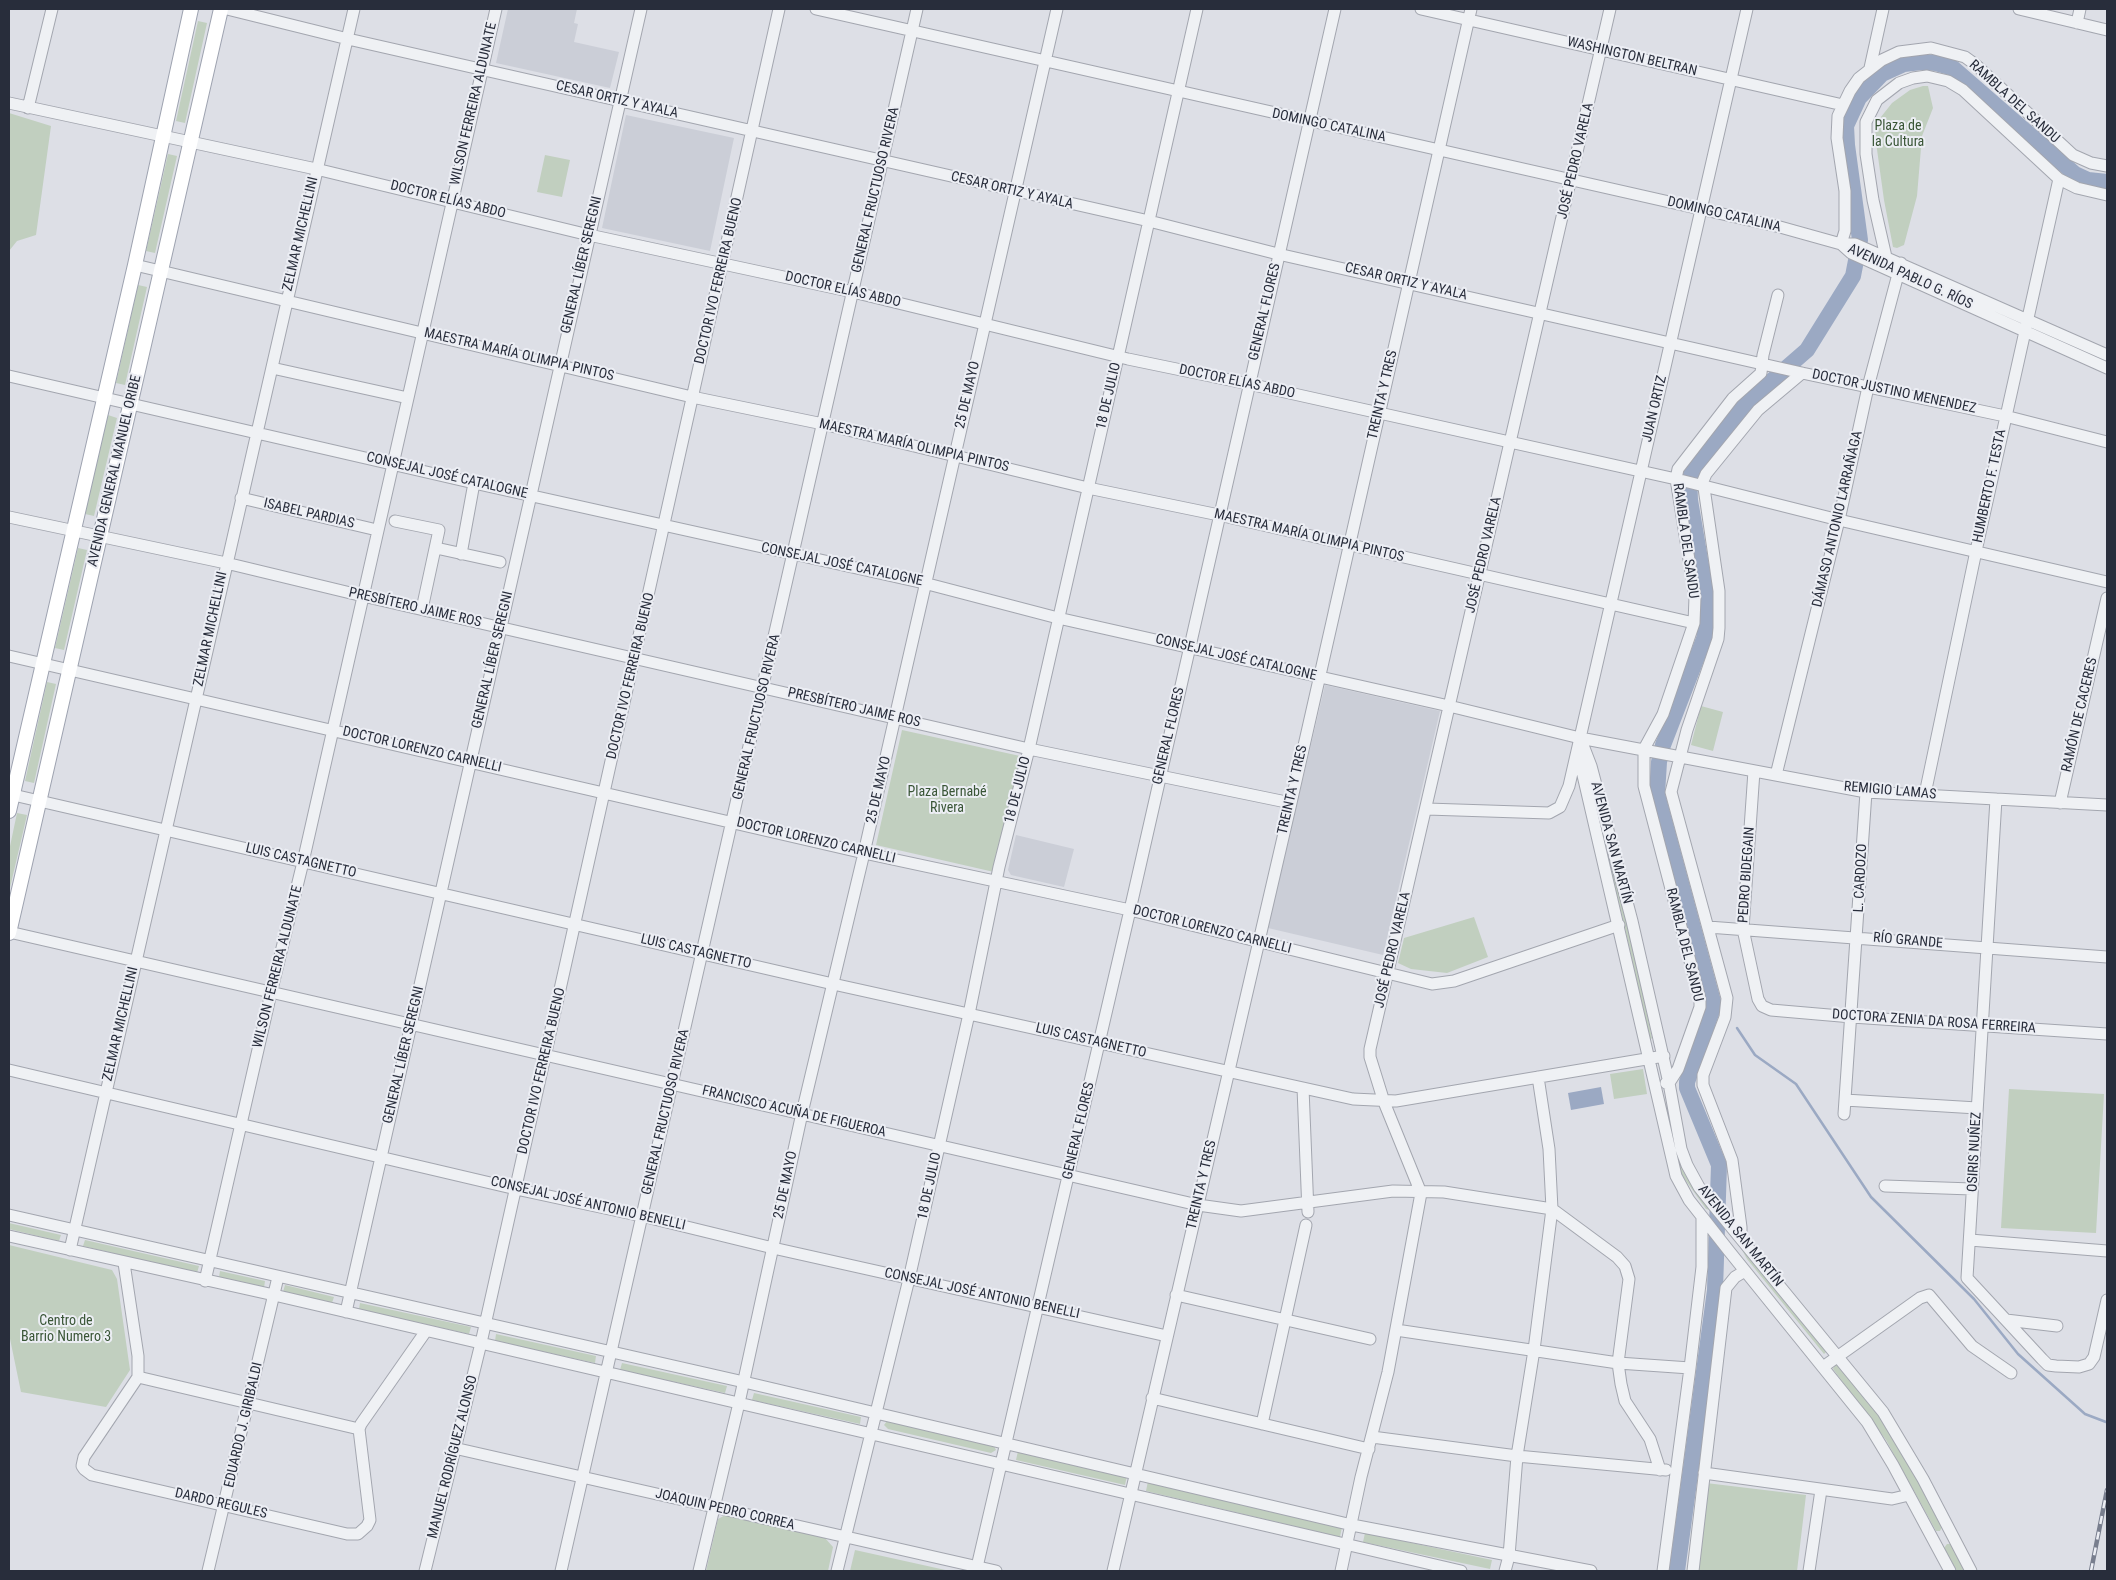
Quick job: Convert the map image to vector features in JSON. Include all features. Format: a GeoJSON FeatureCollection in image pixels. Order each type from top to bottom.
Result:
{"type":"FeatureCollection","features":[{"type":"Feature","properties":{"kind":"main road","name":"AVENIDA GENERAL MANUEL ORIBE"},"geometry":{"type":"LineString","coordinates":[[9,811],[10,795],[135,265],[191,9]]}},
{"type":"Feature","properties":{"kind":"main road","name":"AVENIDA GENERAL MANUEL ORIBE"},"geometry":{"type":"LineString","coordinates":[[9,932],[221,9]]}},
{"type":"Feature","properties":{"kind":"street"},"geometry":{"type":"LineString","coordinates":[[28,108],[52,9]]}},
{"type":"Feature","properties":{"kind":"street","name":"CESAR ORTIZ Y AYALA"},"geometry":{"type":"LineString","coordinates":[[227,9],[348,39],[1149,222],[1278,254],[1762,362],[1799,372]]}},
{"type":"Feature","properties":{"kind":"street","name":"ZELMAR MICHELLINI"},"geometry":{"type":"LineString","coordinates":[[70,1250],[354,9]]}},
{"type":"Feature","properties":{"kind":"street","name":"WILSON FERREIRA ALDUNATE"},"geometry":{"type":"LineString","coordinates":[[205,1281],[303,862],[496,9]]}},
{"type":"Feature","properties":{"kind":"street","name":"GENERAL LÍBER SEREGNI"},"geometry":{"type":"LineString","coordinates":[[346,1312],[559,364],[641,9]]}},
{"type":"Feature","properties":{"kind":"street","name":"DOCTOR IVO FERREIRA BUENO"},"geometry":{"type":"LineString","coordinates":[[481,1344],[636,658],[779,9]]}},
{"type":"Feature","properties":{"kind":"street","name":"DOMINGO CATALINA"},"geometry":{"type":"LineString","coordinates":[[816,9],[1308,122],[1780,227],[1841,244]]}},
{"type":"Feature","properties":{"kind":"street","name":"GENERAL FRUCTUOSO RIVERA"},"geometry":{"type":"LineString","coordinates":[[561,1571],[917,9]]}},
{"type":"Feature","properties":{"kind":"street","name":"25 DE MAYO"},"geometry":{"type":"LineString","coordinates":[[699,1571],[744,1382],[802,1113],[864,852],[924,583],[1057,9]]}},
{"type":"Feature","properties":{"kind":"street","name":"18 DE JULIO"},"geometry":{"type":"LineString","coordinates":[[837,1571],[909,1279],[969,1014],[996,882],[1029,749],[1197,9]]}},
{"type":"Feature","properties":{"kind":"street","name":"GENERAL FLORES"},"geometry":{"type":"LineString","coordinates":[[977,1567],[1130,910],[1335,9]]}},
{"type":"Feature","properties":{"kind":"street","name":"WASHINGTON BELTRAN"},"geometry":{"type":"LineString","coordinates":[[1422,9],[1470,14],[1602,50],[1843,105]]}},
{"type":"Feature","properties":{"kind":"street","name":"JOSÉ PEDRO VARELA"},"geometry":{"type":"LineString","coordinates":[[1421,1194],[1384,1102],[1370,1057],[1539,312],[1602,50],[1610,9]]}},
{"type":"Feature","properties":{"kind":"street","name":"JUAN ORTIZ"},"geometry":{"type":"LineString","coordinates":[[1427,809],[1549,813],[1560,807],[1570,786],[1747,9]]}},
{"type":"Feature","properties":{"kind":"street"},"geometry":{"type":"LineString","coordinates":[[1870,68],[1883,9]]}},
{"type":"Feature","properties":{"kind":"street"},"geometry":{"type":"LineString","coordinates":[[2019,9],[2107,30]]}},
{"type":"Feature","properties":{"kind":"street"},"geometry":{"type":"LineString","coordinates":[[2077,23],[2080,9]]}},
{"type":"Feature","properties":{"kind":"street","name":"TREINTA Y TRES"},"geometry":{"type":"LineString","coordinates":[[1113,1571],[1320,677],[1470,14]]}},
{"type":"Feature","properties":{"kind":"street","name":"RAMBLA DEL SANDU"},"geometry":{"type":"LineString","coordinates":[[1841,244],[1845,230],[1845,191],[1837,126],[1843,105],[1850,91],[1870,68],[1882,60],[1913,49],[1932,48],[1960,55],[1976,65],[2073,154],[2091,163],[2107,166]]}},
{"type":"Feature","properties":{"kind":"street"},"geometry":{"type":"LineString","coordinates":[[1880,259],[1864,138],[1866,122],[1877,100],[1899,82],[1927,76],[1948,81],[1963,90],[2059,179],[2077,188],[2107,194]]}},
{"type":"Feature","properties":{"kind":"street","name":"DOCTOR ELÍAS ABDO"},"geometry":{"type":"LineString","coordinates":[[9,103],[316,169],[589,235],[853,292],[1117,357],[1249,384],[1510,442],[2107,582]]}},
{"type":"Feature","properties":{"kind":"street","name":"HUMBERTO F. TESTA"},"geometry":{"type":"LineString","coordinates":[[1925,794],[2005,416],[2059,179]]}},
{"type":"Feature","properties":{"kind":"street","name":"AVENIDA PABLO G. RÍOS"},"geometry":{"type":"LineString","coordinates":[[1841,244],[2028,318],[2107,355]]}},
{"type":"Feature","properties":{"kind":"street","name":"MAESTRA MARÍA OLIMPIA PINTOS"},"geometry":{"type":"LineString","coordinates":[[135,265],[692,397],[823,424],[1088,488],[1219,515],[1694,623]]}},
{"type":"Feature","properties":{"kind":"street","name":"AVENIDA PABLO G. RÍOS"},"geometry":{"type":"LineString","coordinates":[[1899,267],[2025,331],[2107,368]]}},
{"type":"Feature","properties":{"kind":"street","name":"DÁMASO ANTONIO LARRAÑAGA"},"geometry":{"type":"LineString","coordinates":[[1776,775],[1839,520],[1868,387],[1899,267]]}},
{"type":"Feature","properties":{"kind":"street","name":"RAMBLA DEL SANDU"},"geometry":{"type":"LineString","coordinates":[[1670,1082],[1678,1069],[1700,1007],[1700,999],[1645,796],[1647,750],[1663,714],[1694,623],[1695,597],[1678,469],[1728,404],[1761,373],[1778,295]]}},
{"type":"Feature","properties":{"kind":"street"},"geometry":{"type":"LineString","coordinates":[[272,368],[408,398]]}},
{"type":"Feature","properties":{"kind":"street"},"geometry":{"type":"LineString","coordinates":[[1739,1236],[1741,1227],[1732,1160],[1703,1085],[1703,1074],[1728,1007],[1727,998],[1671,792],[1678,756],[1718,639],[1719,591],[1700,487],[1706,474],[1754,415],[1799,372]]}},
{"type":"Feature","properties":{"kind":"street","name":"DOCTOR JUSTINO MENENDEZ"},"geometry":{"type":"LineString","coordinates":[[1799,372],[2005,416],[2107,442]]}},
{"type":"Feature","properties":{"kind":"street","name":"CONSEJAL JOSÉ CATALOGNE"},"geometry":{"type":"LineString","coordinates":[[9,376],[474,483],[924,583],[1058,618],[1189,646],[1580,738],[1678,756]]}},
{"type":"Feature","properties":{"kind":"street"},"geometry":{"type":"LineString","coordinates":[[462,554],[474,483]]}},
{"type":"Feature","properties":{"kind":"street","name":"ISABEL PARDIAS"},"geometry":{"type":"LineString","coordinates":[[241,498],[377,530]]}},
{"type":"Feature","properties":{"kind":"street","name":"PRESBÍTERO JAIME ROS"},"geometry":{"type":"LineString","coordinates":[[9,517],[73,529],[226,563],[1029,749],[1291,803]]}},
{"type":"Feature","properties":{"kind":"street"},"geometry":{"type":"LineString","coordinates":[[395,521],[438,530],[436,548],[422,609]]}},
{"type":"Feature","properties":{"kind":"street"},"geometry":{"type":"LineString","coordinates":[[436,548],[500,562]]}},
{"type":"Feature","properties":{"kind":"street","name":"RAMÓN DE CACERES"},"geometry":{"type":"LineString","coordinates":[[2060,804],[2107,598]]}},
{"type":"Feature","properties":{"kind":"street","name":"DOCTOR LORENZO CARNELLI"},"geometry":{"type":"LineString","coordinates":[[9,656],[996,882],[1130,910],[1432,984],[1444,984],[1619,925]]}},
{"type":"Feature","properties":{"kind":"street","name":"AVENIDA SAN MARTÍN"},"geometry":{"type":"LineString","coordinates":[[1580,738],[1591,766],[1629,912],[1670,1082],[1682,1149],[1699,1187],[1883,1412],[1971,1571]]}},
{"type":"Feature","properties":{"kind":"street","name":"AVENIDA SAN MARTÍN"},"geometry":{"type":"LineString","coordinates":[[1578,754],[1619,925],[1672,1167],[1681,1187],[1729,1252],[1824,1366],[1866,1422],[1910,1495],[1950,1571]]}},
{"type":"Feature","properties":{"kind":"street","name":"REMIGIO LAMAS"},"geometry":{"type":"LineString","coordinates":[[1678,756],[1866,792],[1925,794],[2060,804],[2107,805]]}},
{"type":"Feature","properties":{"kind":"street","name":"PEDRO BIDEGAIN"},"geometry":{"type":"LineString","coordinates":[[1754,771],[1743,929],[1758,999],[1762,1006]]}},
{"type":"Feature","properties":{"kind":"street","name":"L. CARDOZO"},"geometry":{"type":"LineString","coordinates":[[1844,1114],[1866,792]]}},
{"type":"Feature","properties":{"kind":"street","name":"LUIS CASTAGNETTO"},"geometry":{"type":"LineString","coordinates":[[10,795],[833,984],[1353,1099],[1384,1102],[1664,1056]]}},
{"type":"Feature","properties":{"kind":"street","name":"OSIRIS NUÑEZ"},"geometry":{"type":"LineString","coordinates":[[1996,799],[1967,1278],[1971,1285],[2048,1364],[2080,1368],[2089,1364],[2094,1357],[2107,1300]]}},
{"type":"Feature","properties":{"kind":"street","name":"RÍO GRANDE"},"geometry":{"type":"LineString","coordinates":[[1708,927],[2107,957]]}},
{"type":"Feature","properties":{"kind":"street","name":"FRANCISCO ACUÑA DE FIGUEROA"},"geometry":{"type":"LineString","coordinates":[[9,932],[1198,1205],[1241,1211],[1308,1207],[1393,1191],[1421,1194],[1444,1192],[1552,1209]]}},
{"type":"Feature","properties":{"kind":"street","name":"DOCTORA ZENIA DA ROSA FERREIRA"},"geometry":{"type":"LineString","coordinates":[[1762,1006],[1771,1010],[1852,1017],[2107,1034]]}},
{"type":"Feature","properties":{"kind":"street","name":"CONSEJAL JOSÉ ANTONIO BENELLI"},"geometry":{"type":"LineString","coordinates":[[9,1070],[773,1248],[1167,1336]]}},
{"type":"Feature","properties":{"kind":"street"},"geometry":{"type":"LineString","coordinates":[[1505,1571],[1509,1556],[1516,1456],[1534,1350],[1552,1209],[1549,1149],[1538,1077]]}},
{"type":"Feature","properties":{"kind":"street"},"geometry":{"type":"LineString","coordinates":[[1655,1085],[1670,1082]]}},
{"type":"Feature","properties":{"kind":"street"},"geometry":{"type":"LineString","coordinates":[[1303,1088],[1308,1207]]}},
{"type":"Feature","properties":{"kind":"street"},"geometry":{"type":"LineString","coordinates":[[1845,1100],[1977,1108]]}},
{"type":"Feature","properties":{"kind":"street"},"geometry":{"type":"LineString","coordinates":[[1885,1186],[1972,1190]]}},
{"type":"Feature","properties":{"kind":"street"},"geometry":{"type":"LineString","coordinates":[[1341,1571],[1396,1330],[1421,1194]]}},
{"type":"Feature","properties":{"kind":"street"},"geometry":{"type":"LineString","coordinates":[[1552,1209],[1616,1257],[1625,1266],[1629,1279],[1618,1363],[1625,1401],[1650,1439],[1660,1470]]}},
{"type":"Feature","properties":{"kind":"street"},"geometry":{"type":"LineString","coordinates":[[9,1216],[1136,1472],[1352,1525],[1591,1571]]}},
{"type":"Feature","properties":{"kind":"street"},"geometry":{"type":"LineString","coordinates":[[1663,1571],[1702,1267],[1702,1217]]}},
{"type":"Feature","properties":{"kind":"street"},"geometry":{"type":"LineString","coordinates":[[1262,1424],[1306,1225]]}},
{"type":"Feature","properties":{"kind":"street"},"geometry":{"type":"LineString","coordinates":[[9,1236],[274,1295],[739,1403],[870,1436],[1002,1464],[1346,1546],[1460,1571]]}},
{"type":"Feature","properties":{"kind":"street"},"geometry":{"type":"LineString","coordinates":[[1970,1240],[2107,1251]]}},
{"type":"Feature","properties":{"kind":"street"},"geometry":{"type":"LineString","coordinates":[[124,1263],[138,1356],[138,1377],[359,1429],[426,1331]]}},
{"type":"Feature","properties":{"kind":"street"},"geometry":{"type":"LineString","coordinates":[[1693,1571],[1726,1288],[1735,1277],[1745,1271]]}},
{"type":"Feature","properties":{"kind":"street","name":"EDUARDO J. GIRIBALDI"},"geometry":{"type":"LineString","coordinates":[[208,1571],[278,1278]]}},
{"type":"Feature","properties":{"kind":"street"},"geometry":{"type":"LineString","coordinates":[[1176,1295],[1370,1339]]}},
{"type":"Feature","properties":{"kind":"street"},"geometry":{"type":"LineString","coordinates":[[1824,1366],[1920,1298],[1929,1295],[1972,1346],[2011,1373]]}},
{"type":"Feature","properties":{"kind":"street"},"geometry":{"type":"LineString","coordinates":[[2006,1320],[2057,1326]]}},
{"type":"Feature","properties":{"kind":"street"},"geometry":{"type":"LineString","coordinates":[[1396,1330],[1618,1363],[1690,1368]]}},
{"type":"Feature","properties":{"kind":"street","name":"MANUEL RODRÍGUEZ ALONSO"},"geometry":{"type":"LineString","coordinates":[[425,1571],[481,1344]]}},
{"type":"Feature","properties":{"kind":"street","name":"DARDO REGULES"},"geometry":{"type":"LineString","coordinates":[[138,1377],[84,1457],[82,1466],[92,1475],[347,1534],[358,1534],[370,1520],[359,1429]]}},
{"type":"Feature","properties":{"kind":"street"},"geometry":{"type":"LineString","coordinates":[[1152,1398],[1369,1449]]}},
{"type":"Feature","properties":{"kind":"street"},"geometry":{"type":"LineString","coordinates":[[1372,1438],[1516,1456],[1676,1471]]}},
{"type":"Feature","properties":{"kind":"street","name":"JOAQUIN PEDRO CORREA"},"geometry":{"type":"LineString","coordinates":[[454,1448],[996,1571]]}},
{"type":"Feature","properties":{"kind":"street"},"geometry":{"type":"LineString","coordinates":[[1704,1473],[1892,1500],[1910,1495]]}},
{"type":"Feature","properties":{"kind":"street"},"geometry":{"type":"LineString","coordinates":[[1809,1571],[1821,1490]]}},
{"type":"Feature","properties":{"kind":"street"},"geometry":{"type":"LineString","coordinates":[[1936,1544],[1952,1535]]}},
{"type":"Feature","properties":{"kind":"shaded area"},"geometry":{"type":"Polygon","coordinates":[[[508,9],[577,9],[574,23],[578,24],[574,42],[619,52],[610,88],[496,63],[508,9]]]}},
{"type":"Feature","properties":{"kind":"shaded area"},"geometry":{"type":"Polygon","coordinates":[[[626,115],[734,138],[710,251],[602,228],[626,115]]]}},
{"type":"Feature","properties":{"kind":"shaded area"},"geometry":{"type":"Polygon","coordinates":[[[1325,685],[1440,711],[1383,955],[1268,928],[1325,685]]]}},
{"type":"Feature","properties":{"kind":"shaded area"},"geometry":{"type":"Polygon","coordinates":[[[1016,835],[1074,849],[1064,887],[1011,875],[1008,870],[1016,835]]]}},
{"type":"Feature","properties":{"kind":"green space"},"geometry":{"type":"Polygon","coordinates":[[[198,21],[207,23],[185,123],[176,121],[198,21]]]}},
{"type":"Feature","properties":{"kind":"green space","name":"Plaza de la Cultura"},"geometry":{"type":"Polygon","coordinates":[[[1928,86],[1933,108],[1922,136],[1917,196],[1904,245],[1897,248],[1893,247],[1884,200],[1875,135],[1877,122],[1892,103],[1910,90],[1928,86]]]}},
{"type":"Feature","properties":{"kind":"green space"},"geometry":{"type":"Polygon","coordinates":[[[9,113],[51,126],[36,235],[17,241],[9,251],[9,113]]]}},
{"type":"Feature","properties":{"kind":"green space"},"geometry":{"type":"Polygon","coordinates":[[[168,154],[177,156],[155,253],[146,251],[168,154]]]}},
{"type":"Feature","properties":{"kind":"green space"},"geometry":{"type":"Polygon","coordinates":[[[545,155],[570,160],[562,197],[537,192],[545,155]]]}},
{"type":"Feature","properties":{"kind":"green space"},"geometry":{"type":"Polygon","coordinates":[[[138,285],[147,287],[125,385],[116,383],[138,285]]]}},
{"type":"Feature","properties":{"kind":"green space"},"geometry":{"type":"Polygon","coordinates":[[[108,415],[117,418],[94,516],[85,514],[108,415]]]}},
{"type":"Feature","properties":{"kind":"green space"},"geometry":{"type":"Polygon","coordinates":[[[78,548],[87,550],[64,650],[55,648],[78,548]]]}},
{"type":"Feature","properties":{"kind":"green space"},"geometry":{"type":"Polygon","coordinates":[[[47,682],[56,684],[34,783],[25,781],[47,682]]]}},
{"type":"Feature","properties":{"kind":"green space"},"geometry":{"type":"Polygon","coordinates":[[[1701,706],[1723,712],[1713,751],[1691,745],[1701,706]]]}},
{"type":"Feature","properties":{"kind":"green space","name":"Plaza Bernabé Rivera"},"geometry":{"type":"Polygon","coordinates":[[[902,730],[1020,756],[994,872],[876,845],[902,730]]]}},
{"type":"Feature","properties":{"kind":"green space"},"geometry":{"type":"Polygon","coordinates":[[[1586,773],[1588,773],[1626,914],[1652,1038],[1650,1040],[1622,915],[1586,773]]]}},
{"type":"Feature","properties":{"kind":"green space"},"geometry":{"type":"Polygon","coordinates":[[[17,813],[27,815],[9,892],[9,851],[17,813]]]}},
{"type":"Feature","properties":{"kind":"green space"},"geometry":{"type":"Polygon","coordinates":[[[1474,917],[1488,957],[1447,973],[1411,969],[1398,963],[1404,938],[1474,917]]]}},
{"type":"Feature","properties":{"kind":"green space"},"geometry":{"type":"Polygon","coordinates":[[[1643,1069],[1647,1094],[1614,1099],[1610,1074],[1643,1069]]]}},
{"type":"Feature","properties":{"kind":"green space"},"geometry":{"type":"Polygon","coordinates":[[[2009,1089],[2104,1094],[2096,1233],[2001,1228],[2009,1089]]]}},
{"type":"Feature","properties":{"kind":"green space"},"geometry":{"type":"Polygon","coordinates":[[[1662,1097],[1664,1097],[1678,1158],[1686,1176],[1710,1210],[1706,1209],[1679,1171],[1662,1097]]]}},
{"type":"Feature","properties":{"kind":"green space"},"geometry":{"type":"Polygon","coordinates":[[[9,1223],[61,1235],[59,1241],[9,1229],[9,1223]]]}},
{"type":"Feature","properties":{"kind":"green space"},"geometry":{"type":"Polygon","coordinates":[[[85,1240],[199,1266],[197,1273],[83,1246],[85,1240]]]}},
{"type":"Feature","properties":{"kind":"green space","name":"Centro de Barrio Numero 3"},"geometry":{"type":"Polygon","coordinates":[[[9,1245],[112,1270],[117,1279],[130,1370],[106,1407],[21,1392],[9,1334],[9,1245]]]}},
{"type":"Feature","properties":{"kind":"green space"},"geometry":{"type":"Polygon","coordinates":[[[1741,1248],[1827,1351],[1824,1354],[1747,1259],[1741,1248]]]}},
{"type":"Feature","properties":{"kind":"green space"},"geometry":{"type":"Polygon","coordinates":[[[220,1271],[265,1281],[264,1288],[219,1277],[220,1271]]]}},
{"type":"Feature","properties":{"kind":"green space"},"geometry":{"type":"Polygon","coordinates":[[[285,1285],[334,1297],[332,1303],[283,1292],[285,1285]]]}},
{"type":"Feature","properties":{"kind":"green space"},"geometry":{"type":"Polygon","coordinates":[[[360,1303],[471,1327],[469,1334],[359,1309],[360,1303]]]}},
{"type":"Feature","properties":{"kind":"green space"},"geometry":{"type":"Polygon","coordinates":[[[496,1334],[596,1356],[595,1363],[495,1341],[496,1334]]]}},
{"type":"Feature","properties":{"kind":"green space"},"geometry":{"type":"Polygon","coordinates":[[[622,1363],[727,1386],[725,1393],[620,1370],[622,1363]]]}},
{"type":"Feature","properties":{"kind":"green space"},"geometry":{"type":"Polygon","coordinates":[[[1835,1364],[1838,1364],[1877,1412],[1918,1481],[1942,1527],[1940,1531],[1936,1531],[1886,1440],[1833,1369],[1835,1364]]]}},
{"type":"Feature","properties":{"kind":"green space"},"geometry":{"type":"Polygon","coordinates":[[[754,1393],[861,1417],[860,1424],[752,1400],[754,1393]]]}},
{"type":"Feature","properties":{"kind":"green space"},"geometry":{"type":"Polygon","coordinates":[[[887,1421],[993,1444],[996,1450],[991,1453],[888,1429],[884,1425],[887,1421]]]}},
{"type":"Feature","properties":{"kind":"green space"},"geometry":{"type":"Polygon","coordinates":[[[1018,1451],[1127,1476],[1125,1485],[1016,1460],[1018,1451]]]}},
{"type":"Feature","properties":{"kind":"green space"},"geometry":{"type":"Polygon","coordinates":[[[1148,1481],[1342,1527],[1340,1537],[1146,1491],[1148,1481]]]}},
{"type":"Feature","properties":{"kind":"green space"},"geometry":{"type":"Polygon","coordinates":[[[1706,1483],[1806,1495],[1797,1571],[1695,1571],[1706,1483]]]}},
{"type":"Feature","properties":{"kind":"green space"},"geometry":{"type":"Polygon","coordinates":[[[727,1514],[825,1538],[833,1547],[828,1571],[706,1571],[718,1519],[727,1514]]]}},
{"type":"Feature","properties":{"kind":"green space"},"geometry":{"type":"Polygon","coordinates":[[[1365,1533],[1492,1560],[1490,1569],[1363,1542],[1365,1533]]]}},
{"type":"Feature","properties":{"kind":"green space"},"geometry":{"type":"Polygon","coordinates":[[[1947,1544],[1951,1544],[1966,1571],[1957,1571],[1944,1548],[1947,1544]]]}},
{"type":"Feature","properties":{"kind":"green space"},"geometry":{"type":"Polygon","coordinates":[[[855,1550],[950,1571],[850,1571],[855,1550]]]}},
{"type":"Feature","properties":{"kind":"water"},"geometry":{"type":"Polygon","coordinates":[[[1601,1087],[1604,1104],[1571,1110],[1568,1093],[1601,1087]]]}},
{"type":"Feature","properties":{"kind":"waterway"},"geometry":{"type":"LineString","coordinates":[[1677,1571],[1715,1290],[1719,1165],[1687,1088],[1687,1082],[1714,1005],[1657,794],[1659,762],[1663,745],[1704,639],[1706,626],[1706,594],[1690,500],[1689,476],[1746,403],[1807,350],[1853,276],[1860,240],[1846,126],[1859,98],[1882,74],[1904,64],[1921,62],[1936,63],[1953,68],[2075,174],[2088,180],[2107,182]]}},
{"type":"Feature","properties":{"kind":"waterway"},"geometry":{"type":"LineString","coordinates":[[1737,1028],[1755,1055],[1796,1084],[1871,1197],[1974,1299],[2018,1354],[2085,1414],[2106,1422]]}},
{"type":"Feature","properties":{"kind":"railway"},"geometry":{"type":"LineString","coordinates":[[2091,1571],[2107,1490]]}}]}
